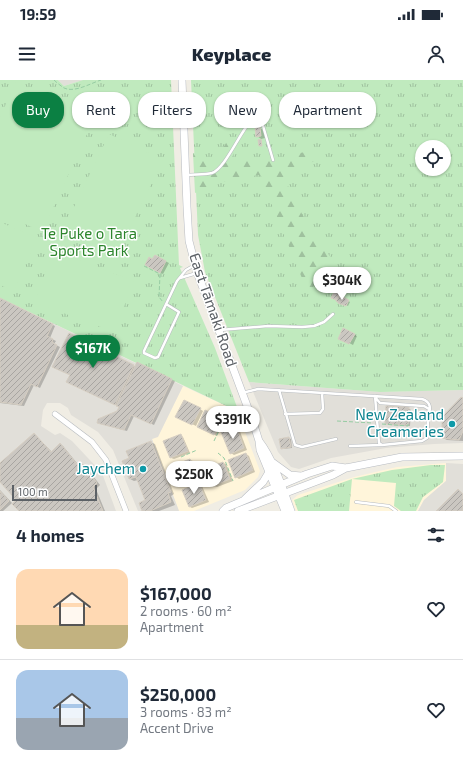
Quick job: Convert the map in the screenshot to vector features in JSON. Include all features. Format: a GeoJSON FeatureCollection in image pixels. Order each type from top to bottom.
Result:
{"type":"FeatureCollection","features":[{"type":"Feature","properties":{"kind":"main road","name":"East Tāmaki Road"},"geometry":{"type":"LineString","coordinates":[[182,80],[189,241],[196,269],[259,441],[260,450],[269,472],[279,487]]}},
{"type":"Feature","properties":{"kind":"main road","name":"East Tāmaki Road"},"geometry":{"type":"LineString","coordinates":[[259,441],[265,448],[279,487],[291,511]]}},
{"type":"Feature","properties":{"kind":"main road"},"geometry":{"type":"LineString","coordinates":[[238,511],[333,475],[346,468],[402,457],[463,456]]}},
{"type":"Feature","properties":{"kind":"main road"},"geometry":{"type":"LineString","coordinates":[[270,460],[290,475],[300,476],[332,466],[346,468]]}},
{"type":"Feature","properties":{"kind":"main road"},"geometry":{"type":"LineString","coordinates":[[241,503],[263,482],[269,472]]}},
{"type":"Feature","properties":{"kind":"main road"},"geometry":{"type":"LineString","coordinates":[[223,511],[226,508],[307,474]]}},
{"type":"Feature","properties":{"kind":"main road","name":"East Tāmaki Road"},"geometry":{"type":"LineString","coordinates":[[282,494],[285,511]]}},
{"type":"Feature","properties":{"kind":"street"},"geometry":{"type":"LineString","coordinates":[[55,414],[92,442],[106,460],[126,511]]}},
{"type":"Feature","properties":{"kind":"lane"},"geometry":{"type":"LineString","coordinates":[[186,175],[212,173],[217,170],[226,160],[247,124],[253,118],[261,119],[263,122],[273,160]]}},
{"type":"Feature","properties":{"kind":"lane"},"geometry":{"type":"LineString","coordinates":[[180,278],[196,269]]}},
{"type":"Feature","properties":{"kind":"lane"},"geometry":{"type":"LineString","coordinates":[[166,304],[177,309],[179,313],[158,357],[155,358],[144,353],[144,350],[166,304],[180,278],[186,270],[196,269]]}},
{"type":"Feature","properties":{"kind":"lane"},"geometry":{"type":"LineString","coordinates":[[219,330],[268,326],[314,326],[324,322],[333,314]]}},
{"type":"Feature","properties":{"kind":"lane"},"geometry":{"type":"LineString","coordinates":[[242,393],[258,389],[374,396],[424,400],[430,405],[428,435],[422,441],[374,446],[350,446]]}},
{"type":"Feature","properties":{"kind":"lane"},"geometry":{"type":"LineString","coordinates":[[279,390],[293,442],[297,446],[304,447],[336,439]]}},
{"type":"Feature","properties":{"kind":"lane"},"geometry":{"type":"LineString","coordinates":[[285,414],[320,413],[323,409],[322,393]]}},
{"type":"Feature","properties":{"kind":"lane"},"geometry":{"type":"LineString","coordinates":[[374,396],[380,403],[424,406],[428,409],[430,414]]}},
{"type":"Feature","properties":{"kind":"lane"},"geometry":{"type":"LineString","coordinates":[[374,396],[378,441],[382,445]]}},
{"type":"Feature","properties":{"kind":"lane"},"geometry":{"type":"LineString","coordinates":[[356,502],[389,506],[396,511]]}},
{"type":"Feature","properties":{"kind":"path"},"geometry":{"type":"LineString","coordinates":[[54,80],[63,88],[74,89],[101,80]]}},
{"type":"Feature","properties":{"kind":"path"},"geometry":{"type":"LineString","coordinates":[[144,266],[160,274],[159,297],[166,304]]}},
{"type":"Feature","properties":{"kind":"path"},"geometry":{"type":"LineString","coordinates":[[214,441],[226,415]]}},
{"type":"Feature","properties":{"kind":"path"},"geometry":{"type":"LineString","coordinates":[[337,421],[342,422]]}},
{"type":"Feature","properties":{"kind":"path"},"geometry":{"type":"LineString","coordinates":[[181,457],[197,450]]}},
{"type":"Feature","properties":{"kind":"path"},"geometry":{"type":"LineString","coordinates":[[218,452],[224,458],[233,481]]}},
{"type":"Feature","properties":{"kind":"path"},"geometry":{"type":"LineString","coordinates":[[190,482],[206,476]]}},
{"type":"Feature","properties":{"kind":"shaded area"},"geometry":{"type":"Polygon","coordinates":[[[58,80],[83,80],[64,86],[58,80]]]}},
{"type":"Feature","properties":{"kind":"shaded area"},"geometry":{"type":"Polygon","coordinates":[[[0,298],[183,386],[158,437],[152,439],[179,511],[138,511],[113,450],[98,432],[71,415],[68,408],[60,403],[47,403],[43,410],[41,426],[55,435],[60,433],[72,441],[102,473],[116,511],[0,511],[0,298]]]}},
{"type":"Feature","properties":{"kind":"shaded area"},"geometry":{"type":"Polygon","coordinates":[[[249,382],[380,392],[463,390],[463,443],[386,448],[331,458],[299,469],[291,467],[278,452],[249,382]]]}},
{"type":"Feature","properties":{"kind":"shaded area"},"geometry":{"type":"Polygon","coordinates":[[[183,386],[237,411],[260,471],[258,477],[245,490],[194,511],[179,511],[152,439],[158,436],[183,386]]]}},
{"type":"Feature","properties":{"kind":"shaded area"},"geometry":{"type":"Polygon","coordinates":[[[446,463],[446,481],[424,500],[418,511],[296,511],[292,500],[298,495],[354,477],[397,467],[446,463]]]}},
{"type":"Feature","properties":{"kind":"shaded area"},"geometry":{"type":"Polygon","coordinates":[[[446,463],[463,464],[463,511],[418,511],[424,500],[446,481],[446,463]]]}},
{"type":"Feature","properties":{"kind":"green space","name":"Te Puke o Tara Sports Park"},"geometry":{"type":"Polygon","coordinates":[[[0,80],[58,80],[64,86],[83,80],[171,80],[172,92],[138,92],[138,128],[173,128],[179,265],[183,267],[180,268],[215,348],[237,407],[237,411],[0,298],[0,80]]]}},
{"type":"Feature","properties":{"kind":"green space"},"geometry":{"type":"Polygon","coordinates":[[[191,80],[463,80],[463,390],[380,392],[249,382],[205,272],[198,235],[193,128],[206,128],[206,92],[192,92],[191,80]]]}},
{"type":"Feature","properties":{"kind":"green space"},"geometry":{"type":"Polygon","coordinates":[[[16,82],[37,92],[12,92],[12,128],[64,128],[64,105],[72,109],[72,128],[90,128],[42,232],[0,212],[0,117],[16,82]]]}},
{"type":"Feature","properties":{"kind":"green space"},"geometry":{"type":"Polygon","coordinates":[[[109,134],[163,160],[114,260],[61,234],[109,134]]]}},
{"type":"Feature","properties":{"kind":"green space"},"geometry":{"type":"Polygon","coordinates":[[[229,138],[238,145],[231,159],[236,162],[279,158],[313,150],[316,160],[284,178],[309,228],[334,262],[308,293],[260,175],[231,179],[195,193],[193,153],[216,160],[229,138]]]}},
{"type":"Feature","properties":{"kind":"green space"},"geometry":{"type":"Polygon","coordinates":[[[0,222],[37,238],[14,291],[0,285],[0,222]]]}},
{"type":"Feature","properties":{"kind":"green space"},"geometry":{"type":"Polygon","coordinates":[[[54,250],[134,281],[114,332],[34,302],[54,250]]]}},
{"type":"Feature","properties":{"kind":"green space"},"geometry":{"type":"Polygon","coordinates":[[[431,465],[445,465],[443,482],[423,497],[416,511],[401,511],[394,506],[396,483],[352,479],[392,470],[431,465]]]}},
{"type":"Feature","properties":{"kind":"green space"},"geometry":{"type":"Polygon","coordinates":[[[352,479],[349,511],[298,511],[294,500],[352,479]]]}},
{"type":"Feature","properties":{"kind":"building"},"geometry":{"type":"Polygon","coordinates":[[[255,128],[260,128],[261,136],[256,137],[255,128]]]}},
{"type":"Feature","properties":{"kind":"building"},"geometry":{"type":"Polygon","coordinates":[[[261,139],[262,146],[259,146],[258,140],[261,139]]]}},
{"type":"Feature","properties":{"kind":"building"},"geometry":{"type":"Polygon","coordinates":[[[155,255],[166,261],[160,273],[145,265],[149,257],[152,259],[155,255]]]}},
{"type":"Feature","properties":{"kind":"building"},"geometry":{"type":"Polygon","coordinates":[[[335,290],[340,293],[336,300],[331,298],[335,290]]]}},
{"type":"Feature","properties":{"kind":"building"},"geometry":{"type":"Polygon","coordinates":[[[339,295],[349,300],[346,306],[336,301],[339,295]]]}},
{"type":"Feature","properties":{"kind":"building"},"geometry":{"type":"Polygon","coordinates":[[[0,298],[53,324],[47,336],[53,339],[52,342],[57,345],[37,387],[31,384],[21,405],[0,402],[0,298]]]}},
{"type":"Feature","properties":{"kind":"building"},"geometry":{"type":"Polygon","coordinates":[[[343,328],[355,334],[349,344],[338,339],[343,328]]]}},
{"type":"Feature","properties":{"kind":"building"},"geometry":{"type":"Polygon","coordinates":[[[69,333],[134,365],[115,405],[66,382],[70,375],[52,367],[69,333]]]}},
{"type":"Feature","properties":{"kind":"building"},"geometry":{"type":"Polygon","coordinates":[[[137,362],[172,379],[151,424],[131,415],[124,430],[97,423],[98,419],[117,411],[119,407],[116,406],[137,362]]]}},
{"type":"Feature","properties":{"kind":"building","name":"New Zealand Creameries"},"geometry":{"type":"Polygon","coordinates":[[[461,397],[463,398],[463,431],[459,440],[442,438],[442,417],[461,397]]]}},
{"type":"Feature","properties":{"kind":"building"},"geometry":{"type":"Polygon","coordinates":[[[184,400],[201,408],[192,425],[175,417],[184,400]]]}},
{"type":"Feature","properties":{"kind":"building"},"geometry":{"type":"Polygon","coordinates":[[[386,406],[409,407],[408,425],[385,424],[386,406]]]}},
{"type":"Feature","properties":{"kind":"building"},"geometry":{"type":"Polygon","coordinates":[[[205,410],[222,418],[214,435],[197,427],[205,410]]]}},
{"type":"Feature","properties":{"kind":"building"},"geometry":{"type":"Polygon","coordinates":[[[236,426],[244,448],[230,454],[221,432],[236,426]]]}},
{"type":"Feature","properties":{"kind":"building"},"geometry":{"type":"Polygon","coordinates":[[[34,433],[51,452],[60,443],[80,468],[83,464],[97,483],[93,487],[103,511],[19,511],[12,504],[16,500],[0,482],[0,463],[34,433]]]}},
{"type":"Feature","properties":{"kind":"building"},"geometry":{"type":"Polygon","coordinates":[[[181,434],[188,451],[170,458],[163,441],[181,434]]]}},
{"type":"Feature","properties":{"kind":"building"},"geometry":{"type":"Polygon","coordinates":[[[289,437],[291,447],[281,449],[279,439],[289,437]]]}},
{"type":"Feature","properties":{"kind":"building","name":"Jaychem"},"geometry":{"type":"Polygon","coordinates":[[[151,441],[171,492],[168,493],[171,502],[150,511],[142,511],[139,503],[145,500],[136,477],[129,479],[122,461],[129,458],[126,451],[151,441]]]}},
{"type":"Feature","properties":{"kind":"building"},"geometry":{"type":"Polygon","coordinates":[[[246,453],[253,470],[235,478],[228,460],[246,453]]]}},
{"type":"Feature","properties":{"kind":"building"},"geometry":{"type":"Polygon","coordinates":[[[190,459],[197,476],[179,483],[172,466],[190,459]]]}},
{"type":"Feature","properties":{"kind":"building"},"geometry":{"type":"Polygon","coordinates":[[[223,462],[230,479],[213,486],[206,469],[223,462]]]}},
{"type":"Feature","properties":{"kind":"building"},"geometry":{"type":"Polygon","coordinates":[[[199,483],[206,500],[189,507],[182,490],[199,483]]]}},
{"type":"Feature","properties":{"kind":"building"},"geometry":{"type":"Polygon","coordinates":[[[458,489],[463,494],[463,511],[436,511],[458,489]]]}},
{"type":"Feature","properties":{"kind":"building"},"geometry":{"type":"Polygon","coordinates":[[[0,491],[9,501],[0,510],[0,491]]]}},
{"type":"Feature","properties":{"kind":"place","name":"New Zealand Creameries"},"geometry":{"type":"Point","coordinates":[452,424]}},
{"type":"Feature","properties":{"kind":"place","name":"Jaychem"},"geometry":{"type":"Point","coordinates":[143,469]}}]}
